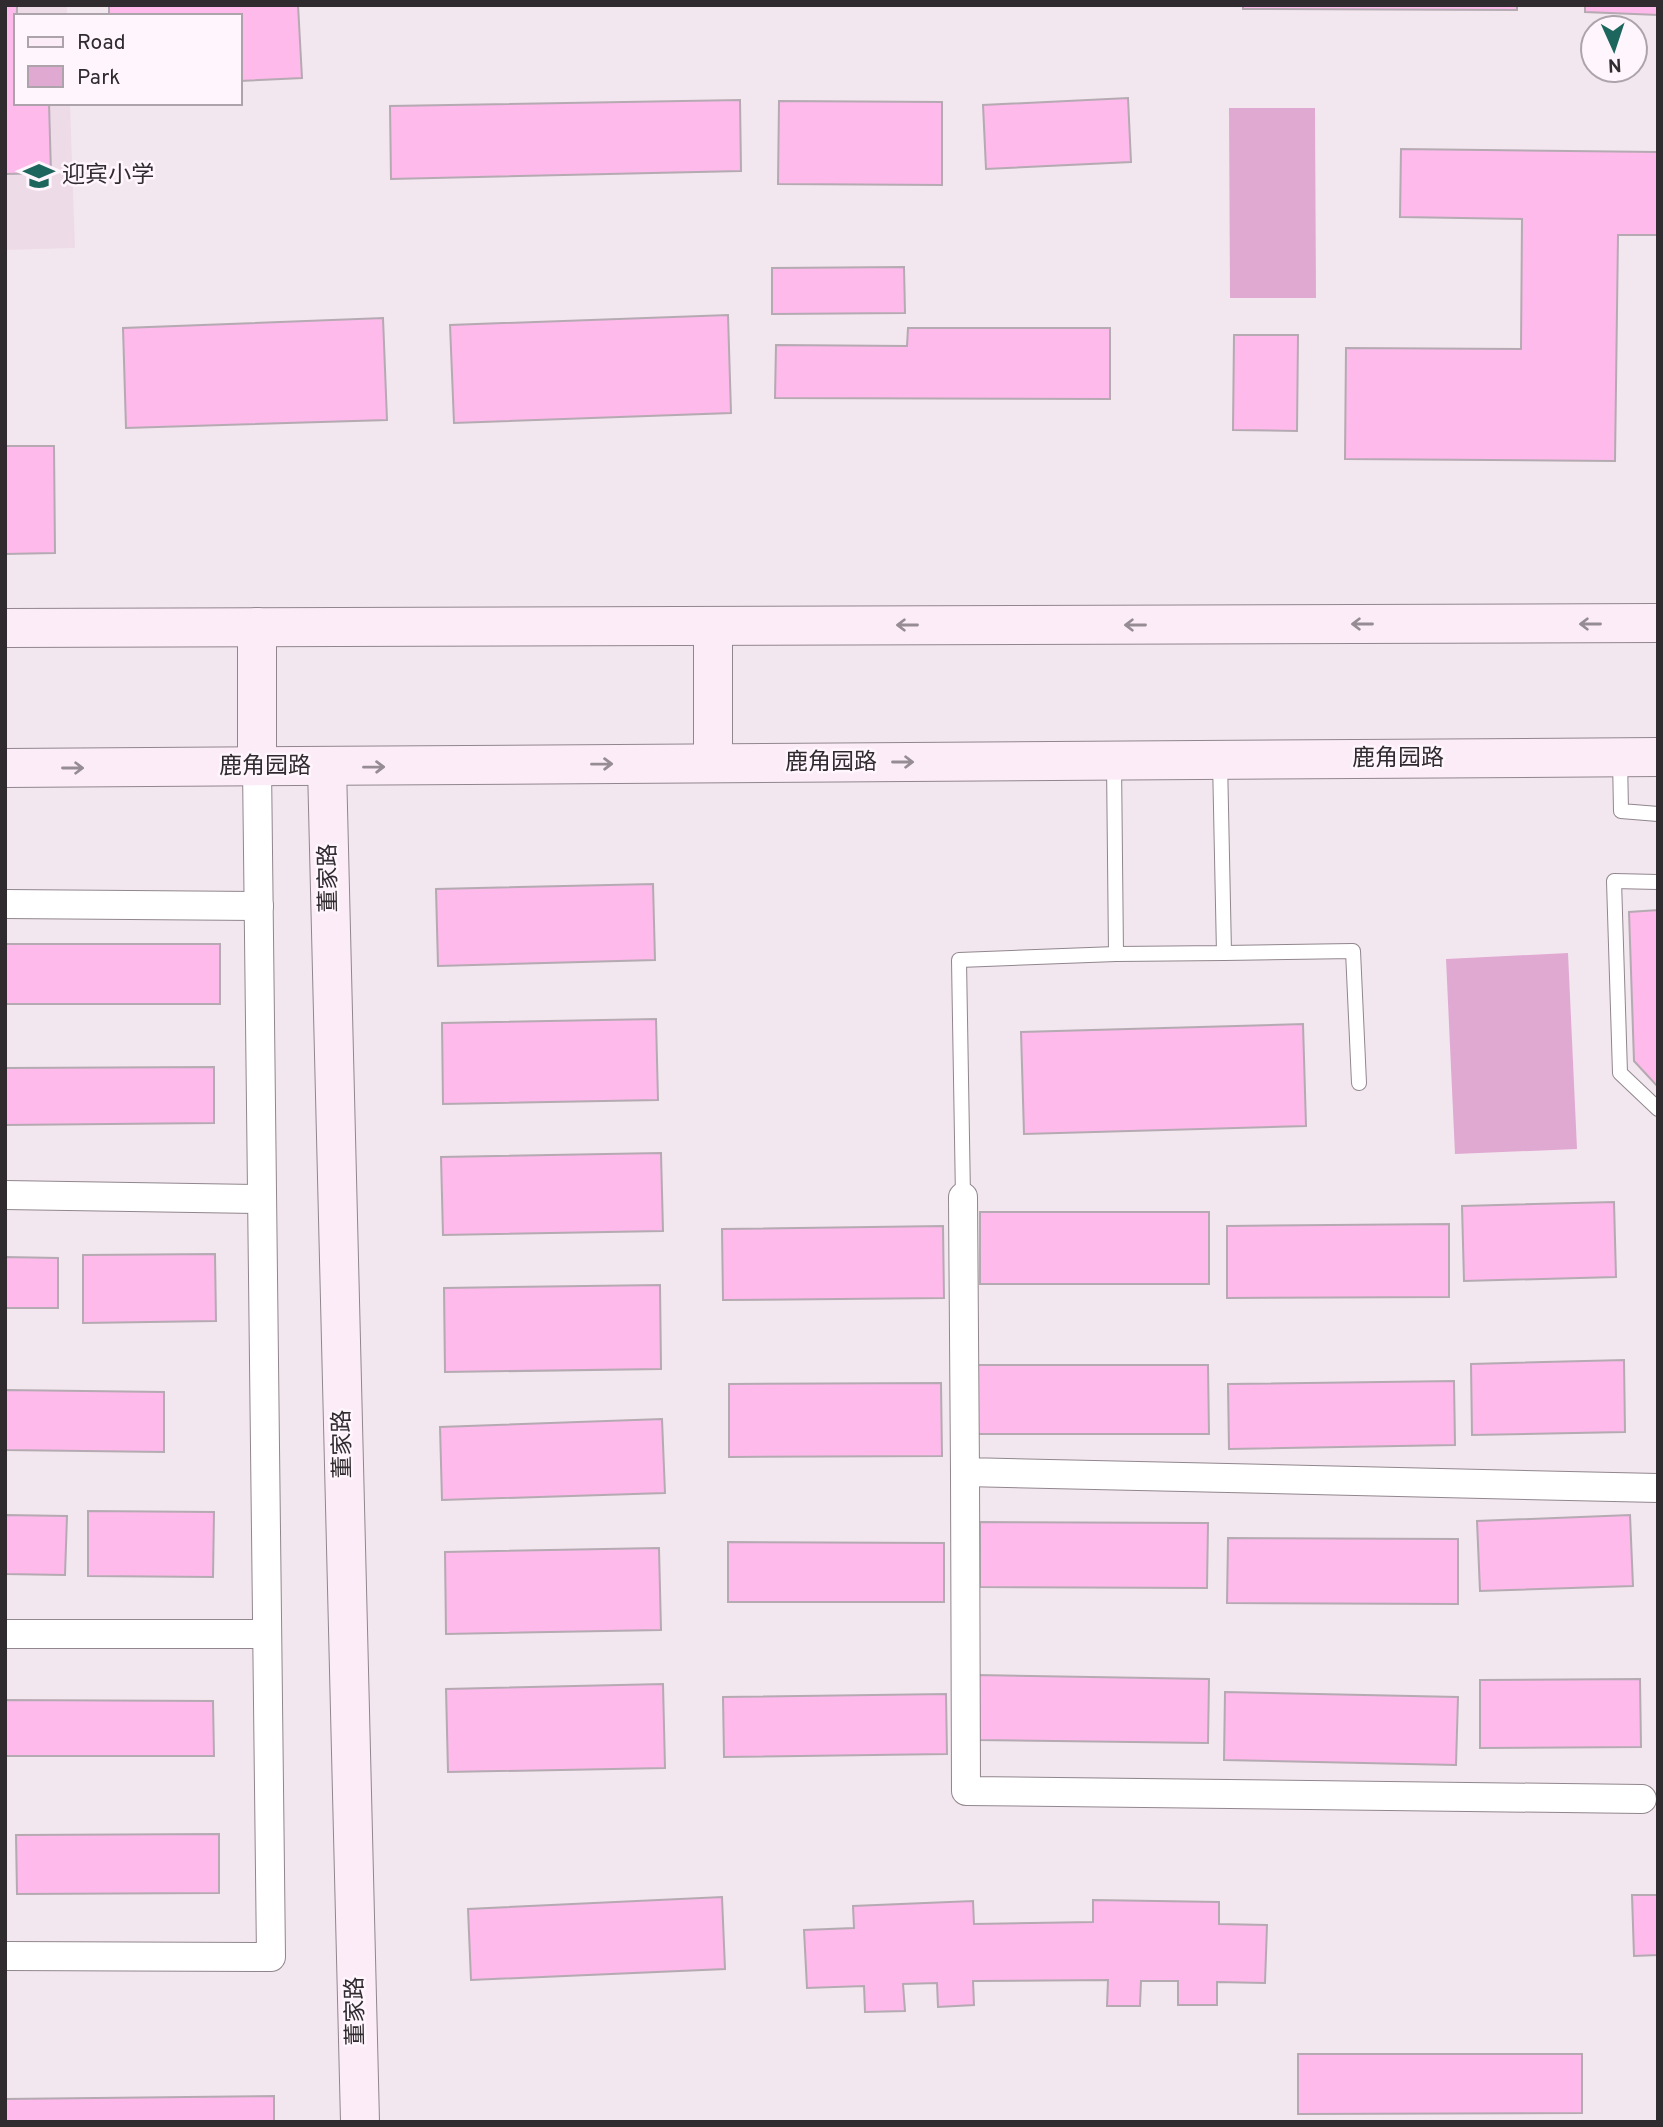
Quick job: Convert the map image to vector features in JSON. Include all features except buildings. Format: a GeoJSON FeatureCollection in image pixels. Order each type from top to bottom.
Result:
{"type":"FeatureCollection","features":[{"type":"Feature","properties":{"kind":"street"},"geometry":{"type":"LineString","coordinates":[[5,628],[1658,623]]}},
{"type":"Feature","properties":{"kind":"street"},"geometry":{"type":"LineString","coordinates":[[713,626],[713,763]]}},
{"type":"Feature","properties":{"kind":"street"},"geometry":{"type":"LineString","coordinates":[[5,1956],[271,1957],[257,627]]}},
{"type":"Feature","properties":{"kind":"street","name":"鹿角园路"},"geometry":{"type":"LineString","coordinates":[[5,768],[1658,757]]}},
{"type":"Feature","properties":{"kind":"street","name":"董家路"},"geometry":{"type":"LineString","coordinates":[[327,767],[360,2122]]}},
{"type":"Feature","properties":{"kind":"street"},"geometry":{"type":"LineString","coordinates":[[5,904],[259,906]]}},
{"type":"Feature","properties":{"kind":"street"},"geometry":{"type":"LineString","coordinates":[[5,1195],[262,1199]]}},
{"type":"Feature","properties":{"kind":"street"},"geometry":{"type":"LineString","coordinates":[[963,1197],[966,1791],[1642,1799]]}},
{"type":"Feature","properties":{"kind":"street"},"geometry":{"type":"LineString","coordinates":[[965,1472],[1658,1488]]}},
{"type":"Feature","properties":{"kind":"street"},"geometry":{"type":"LineString","coordinates":[[5,1634],[267,1634]]}},
{"type":"Feature","properties":{"kind":"lane"},"geometry":{"type":"LineString","coordinates":[[1620,757],[1621,811],[1658,814]]}},
{"type":"Feature","properties":{"kind":"lane"},"geometry":{"type":"LineString","coordinates":[[1220,760],[1224,953]]}},
{"type":"Feature","properties":{"kind":"lane"},"geometry":{"type":"LineString","coordinates":[[1114,761],[1116,954]]}},
{"type":"Feature","properties":{"kind":"lane"},"geometry":{"type":"LineString","coordinates":[[1658,882],[1614,881],[1620,1073],[1658,1109]]}},
{"type":"Feature","properties":{"kind":"lane"},"geometry":{"type":"LineString","coordinates":[[963,1197],[958,960],[1116,954],[1353,951],[1359,1083]]}},
{"type":"Feature","properties":{"kind":"shaded area","name":"迎宾小学"},"geometry":{"type":"Polygon","coordinates":[[[5,5],[67,5],[67,14],[14,14],[14,105],[70,105],[75,248],[5,250],[5,5]]]}},
{"type":"Feature","properties":{"kind":"green space"},"geometry":{"type":"Polygon","coordinates":[[[1229,108],[1315,108],[1316,298],[1230,298],[1229,108]]]}},
{"type":"Feature","properties":{"kind":"green space"},"geometry":{"type":"Polygon","coordinates":[[[1568,953],[1577,1149],[1455,1154],[1446,959],[1568,953]]]}},
{"type":"Feature","properties":{"kind":"place","name":"迎宾小学"},"geometry":{"type":"Point","coordinates":[39,176]}}]}
